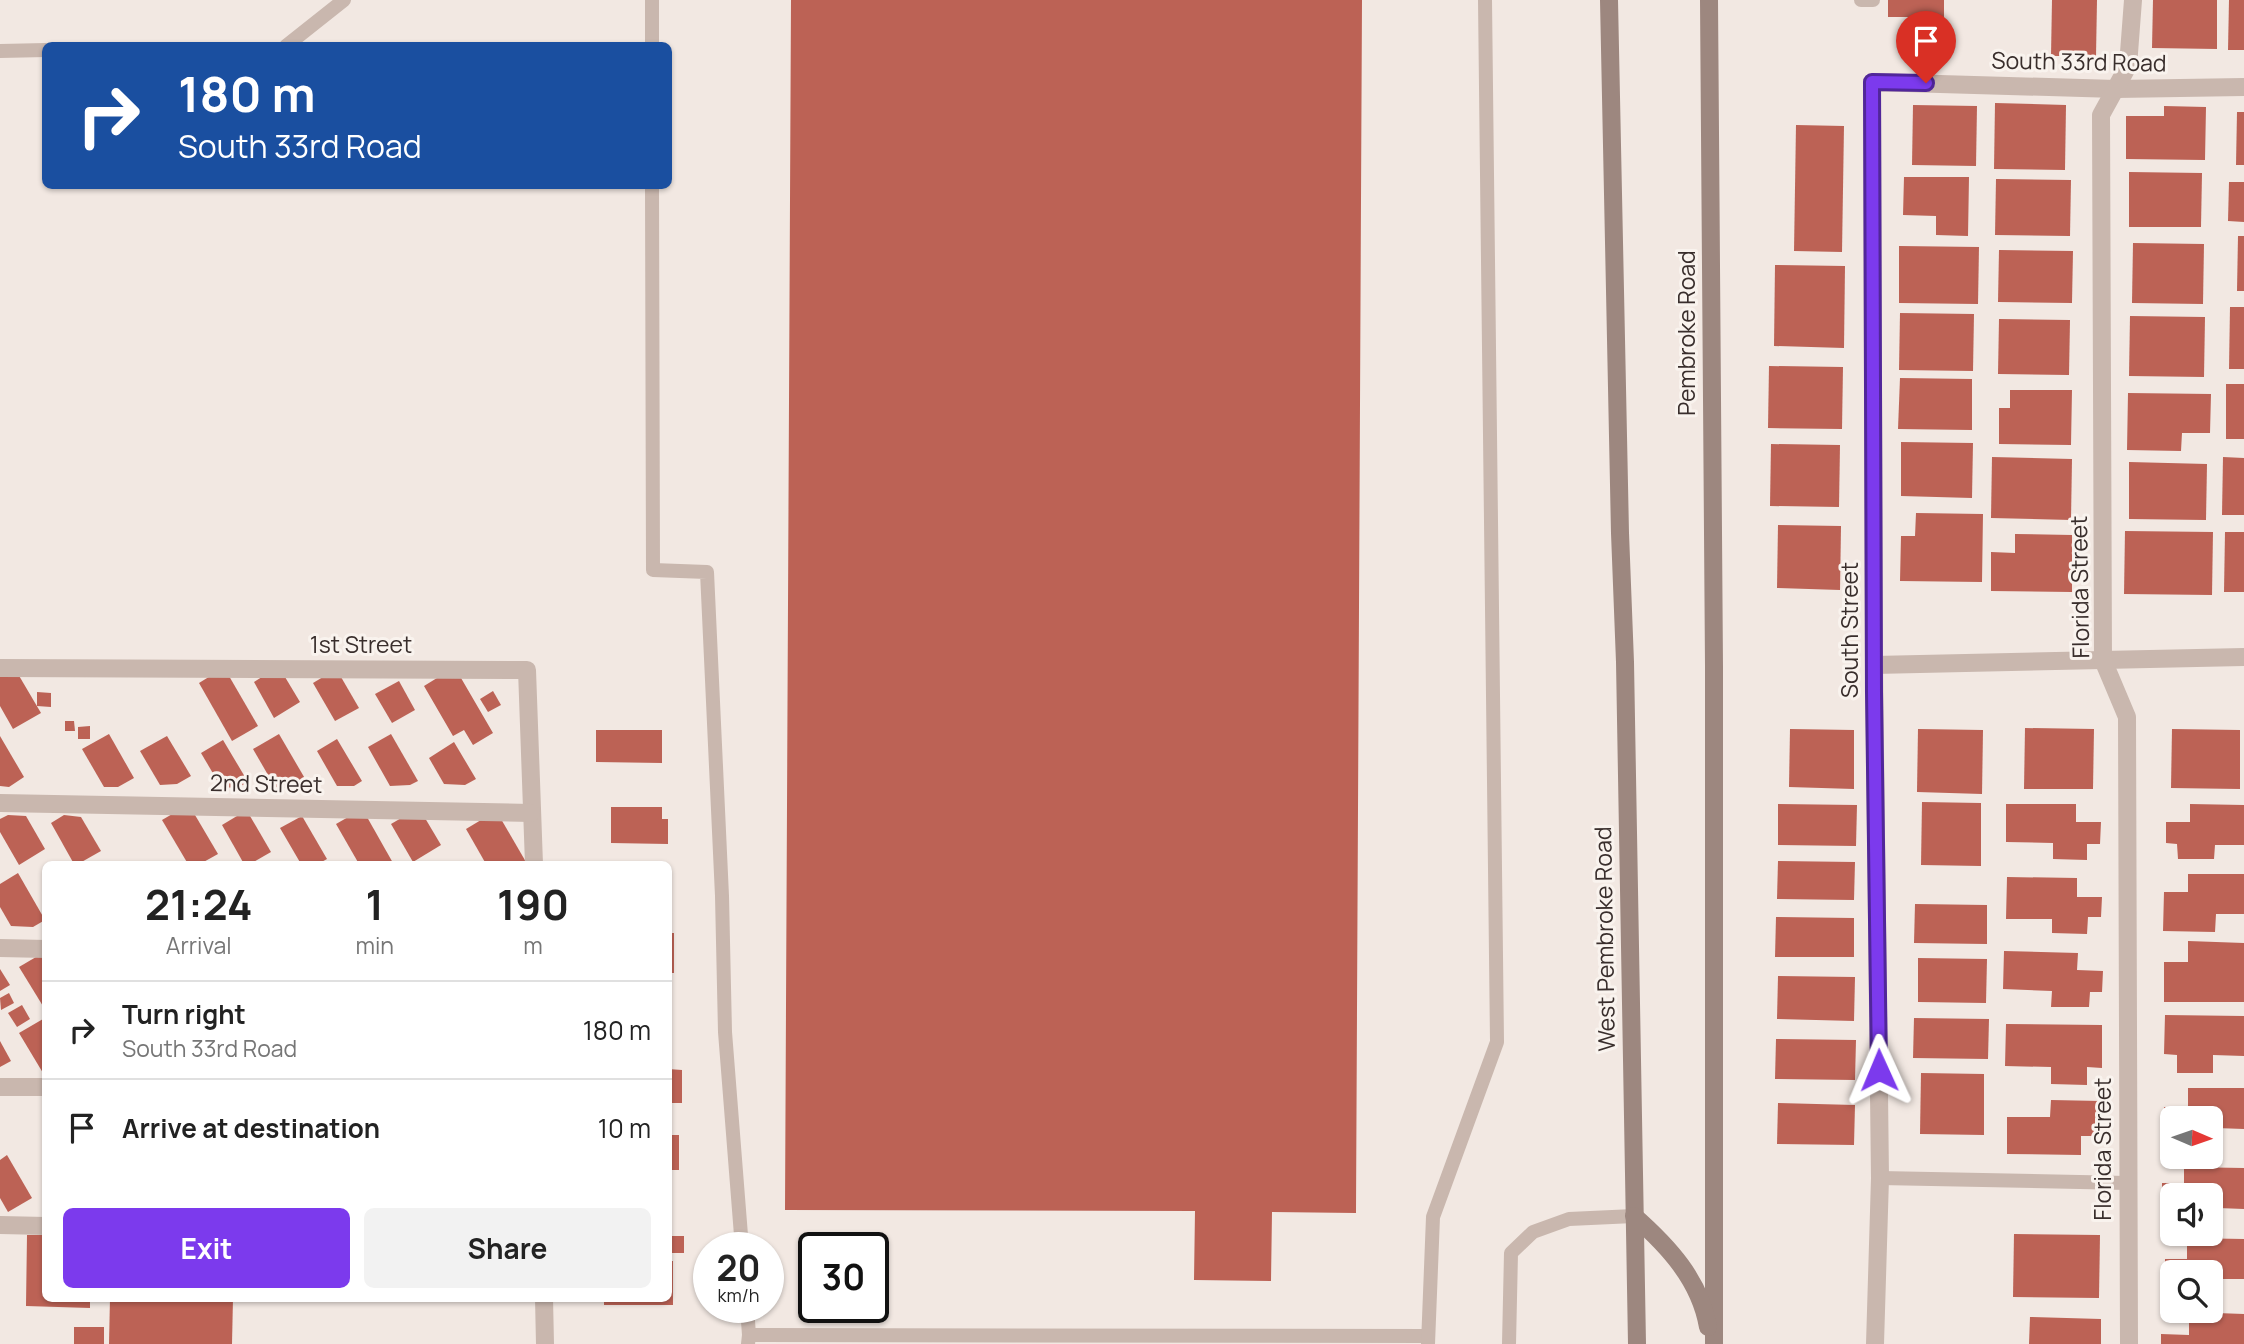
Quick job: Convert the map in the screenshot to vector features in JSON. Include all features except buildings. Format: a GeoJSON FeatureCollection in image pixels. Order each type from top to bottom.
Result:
{"type":"FeatureCollection","features":[{"type":"Feature","properties":{"kind":"main road","name":"West Pembroke Road"},"geometry":{"type":"LineString","coordinates":[[1609,0],[1625,662],[1637,1344]]}},
{"type":"Feature","properties":{"kind":"main road","name":"Pembroke Road"},"geometry":{"type":"LineString","coordinates":[[1709,0],[1713,1344]]}},
{"type":"Feature","properties":{"kind":"main road"},"geometry":{"type":"LineString","coordinates":[[1634,1216],[1666,1244],[1690,1278],[1707,1318],[1713,1344]]}},
{"type":"Feature","properties":{"kind":"street","name":"Florida Street"},"geometry":{"type":"LineString","coordinates":[[2129,1344],[2127,717],[2103,660],[2101,114],[2128,66],[2133,0]]}},
{"type":"Feature","properties":{"kind":"street","name":"South 33rd Road"},"geometry":{"type":"LineString","coordinates":[[1872,82],[2116,89],[2244,87]]}},
{"type":"Feature","properties":{"kind":"street","name":"South Street"},"geometry":{"type":"LineString","coordinates":[[1872,82],[1874,665],[1880,1178],[1875,1344]]}},
{"type":"Feature","properties":{"kind":"street"},"geometry":{"type":"LineString","coordinates":[[1874,665],[2244,657]]}},
{"type":"Feature","properties":{"kind":"street","name":"1st Street"},"geometry":{"type":"LineString","coordinates":[[0,668],[527,670],[534,861]]}},
{"type":"Feature","properties":{"kind":"street","name":"2nd Street"},"geometry":{"type":"LineString","coordinates":[[0,803],[531,814]]}},
{"type":"Feature","properties":{"kind":"street"},"geometry":{"type":"LineString","coordinates":[[0,948],[42,948]]}},
{"type":"Feature","properties":{"kind":"street"},"geometry":{"type":"LineString","coordinates":[[0,1087],[42,1087]]}},
{"type":"Feature","properties":{"kind":"street"},"geometry":{"type":"LineString","coordinates":[[0,1225],[42,1226]]}},
{"type":"Feature","properties":{"kind":"street"},"geometry":{"type":"LineString","coordinates":[[544,1302],[545,1344]]}},
{"type":"Feature","properties":{"kind":"lane"},"geometry":{"type":"LineString","coordinates":[[291,42],[344,0]]}},
{"type":"Feature","properties":{"kind":"lane"},"geometry":{"type":"LineString","coordinates":[[652,0],[652,42]]}},
{"type":"Feature","properties":{"kind":"lane"},"geometry":{"type":"LineString","coordinates":[[748,1339],[1428,1340],[1433,1217],[1497,1042],[1485,0]]}},
{"type":"Feature","properties":{"kind":"lane"},"geometry":{"type":"LineString","coordinates":[[1861,0],[1873,0]]}},
{"type":"Feature","properties":{"kind":"lane"},"geometry":{"type":"LineString","coordinates":[[0,51],[42,50]]}},
{"type":"Feature","properties":{"kind":"lane"},"geometry":{"type":"LineString","coordinates":[[652,189],[653,570],[707,572],[725,1032],[742,1232]]}},
{"type":"Feature","properties":{"kind":"lane"},"geometry":{"type":"LineString","coordinates":[[1880,1178],[2127,1182]]}},
{"type":"Feature","properties":{"kind":"lane"},"geometry":{"type":"LineString","coordinates":[[1509,1344],[1511,1253],[1533,1232],[1569,1219],[1634,1216]]}},
{"type":"Feature","properties":{"kind":"route"},"geometry":{"type":"LineString","coordinates":[[1879,1070],[1874,692],[1872,82],[1926,83]]}}]}
